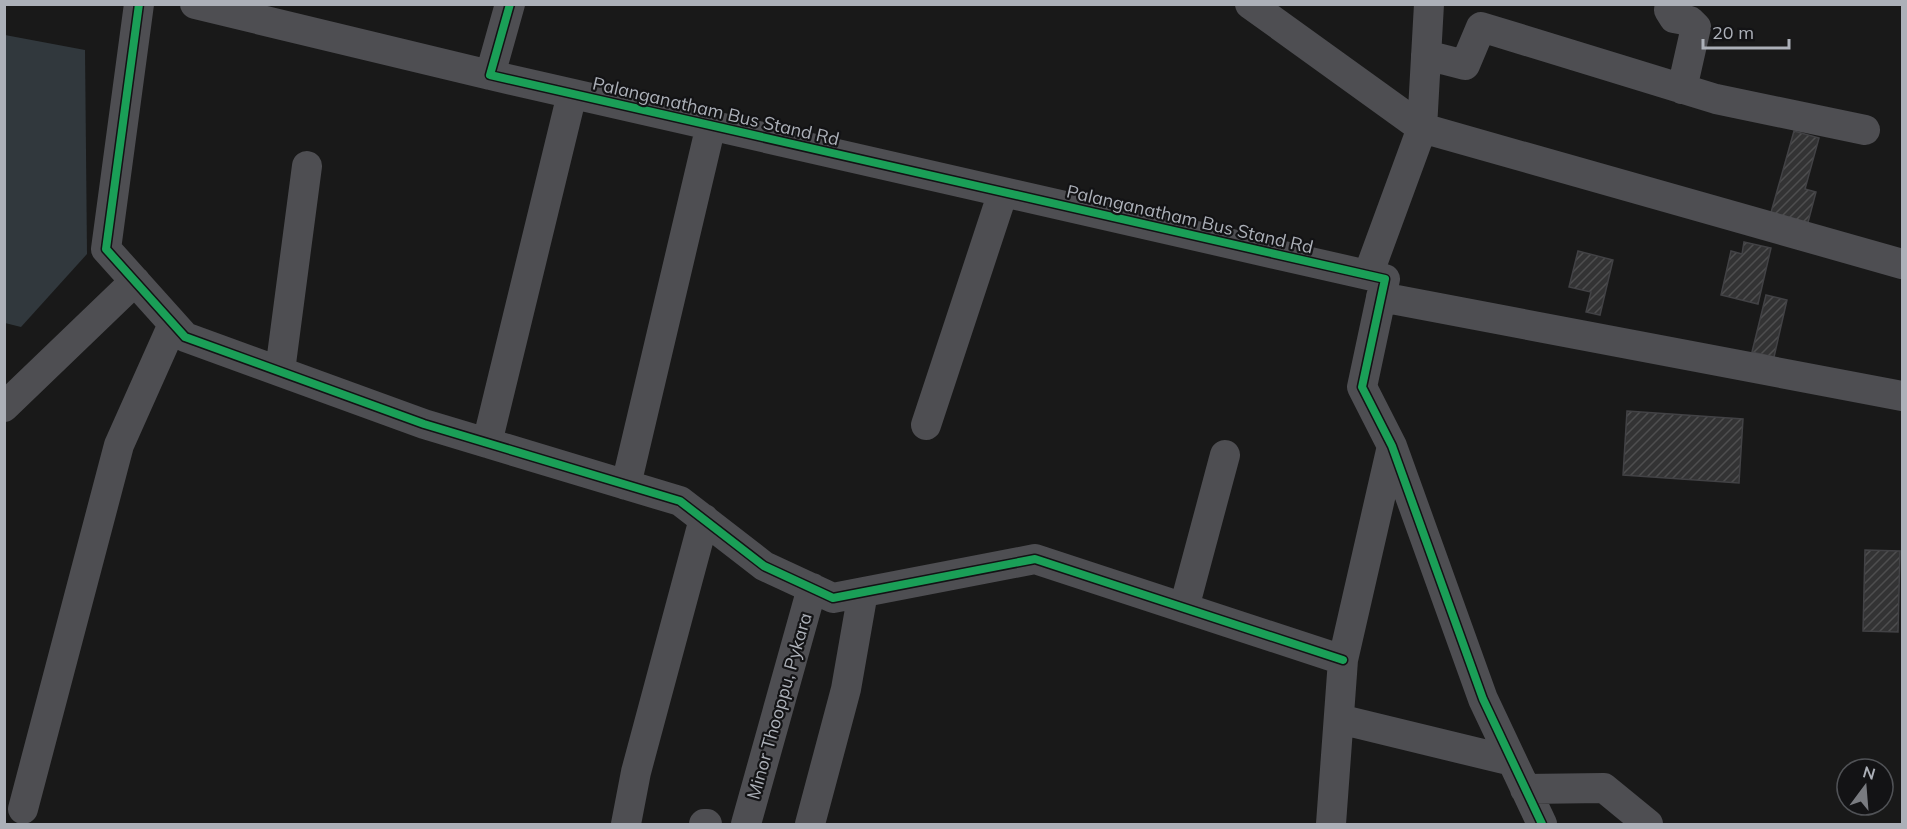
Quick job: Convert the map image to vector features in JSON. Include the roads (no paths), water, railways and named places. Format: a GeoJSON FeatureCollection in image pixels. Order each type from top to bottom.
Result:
{"type":"FeatureCollection","features":[{"type":"Feature","properties":{"kind":"street"},"geometry":{"type":"LineString","coordinates":[[139,4],[106,249],[185,337],[424,424],[680,501],[764,566],[833,598],[1035,559],[1343,660]]}},
{"type":"Feature","properties":{"kind":"street"},"geometry":{"type":"LineString","coordinates":[[490,75],[510,4]]}},
{"type":"Feature","properties":{"kind":"street"},"geometry":{"type":"LineString","coordinates":[[1250,4],[1422,128],[1902,264]]}},
{"type":"Feature","properties":{"kind":"street"},"geometry":{"type":"LineString","coordinates":[[1430,4],[1422,128],[1374,286],[1362,387],[1392,446],[1483,699],[1542,825]]}},
{"type":"Feature","properties":{"kind":"street"},"geometry":{"type":"LineString","coordinates":[[1670,4],[1669,10],[1674,18],[1690,21],[1696,27],[1682,89]]}},
{"type":"Feature","properties":{"kind":"street","name":"Palanganatham Bus Stand Rd"},"geometry":{"type":"LineString","coordinates":[[205,6],[490,75],[1003,192],[1374,286],[1902,396]]}},
{"type":"Feature","properties":{"kind":"street"},"geometry":{"type":"LineString","coordinates":[[1426,55],[1466,65],[1481,27],[1716,99],[1865,130]]}},
{"type":"Feature","properties":{"kind":"street"},"geometry":{"type":"LineString","coordinates":[[487,443],[572,94]]}},
{"type":"Feature","properties":{"kind":"street"},"geometry":{"type":"LineString","coordinates":[[626,485],[711,125]]}},
{"type":"Feature","properties":{"kind":"street"},"geometry":{"type":"LineString","coordinates":[[280,371],[307,166]]}},
{"type":"Feature","properties":{"kind":"street"},"geometry":{"type":"LineString","coordinates":[[926,425],[1003,192]]}},
{"type":"Feature","properties":{"kind":"street"},"geometry":{"type":"LineString","coordinates":[[10,397],[135,281]]}},
{"type":"Feature","properties":{"kind":"street"},"geometry":{"type":"LineString","coordinates":[[23,809],[119,445],[173,324]]}},
{"type":"Feature","properties":{"kind":"street"},"geometry":{"type":"LineString","coordinates":[[1331,825],[1343,660],[1392,446]]}},
{"type":"Feature","properties":{"kind":"street"},"geometry":{"type":"LineString","coordinates":[[1184,608],[1226,455]]}},
{"type":"Feature","properties":{"kind":"street"},"geometry":{"type":"LineString","coordinates":[[626,825],[636,772],[704,519]]}},
{"type":"Feature","properties":{"kind":"street","name":"Minor Thooppu, Pykara"},"geometry":{"type":"LineString","coordinates":[[746,825],[812,588]]}},
{"type":"Feature","properties":{"kind":"street"},"geometry":{"type":"LineString","coordinates":[[810,825],[846,688],[863,592]]}},
{"type":"Feature","properties":{"kind":"street"},"geometry":{"type":"LineString","coordinates":[[1339,719],[1512,761]]}},
{"type":"Feature","properties":{"kind":"street"},"geometry":{"type":"LineString","coordinates":[[1525,789],[1604,788],[1648,825]]}}]}
